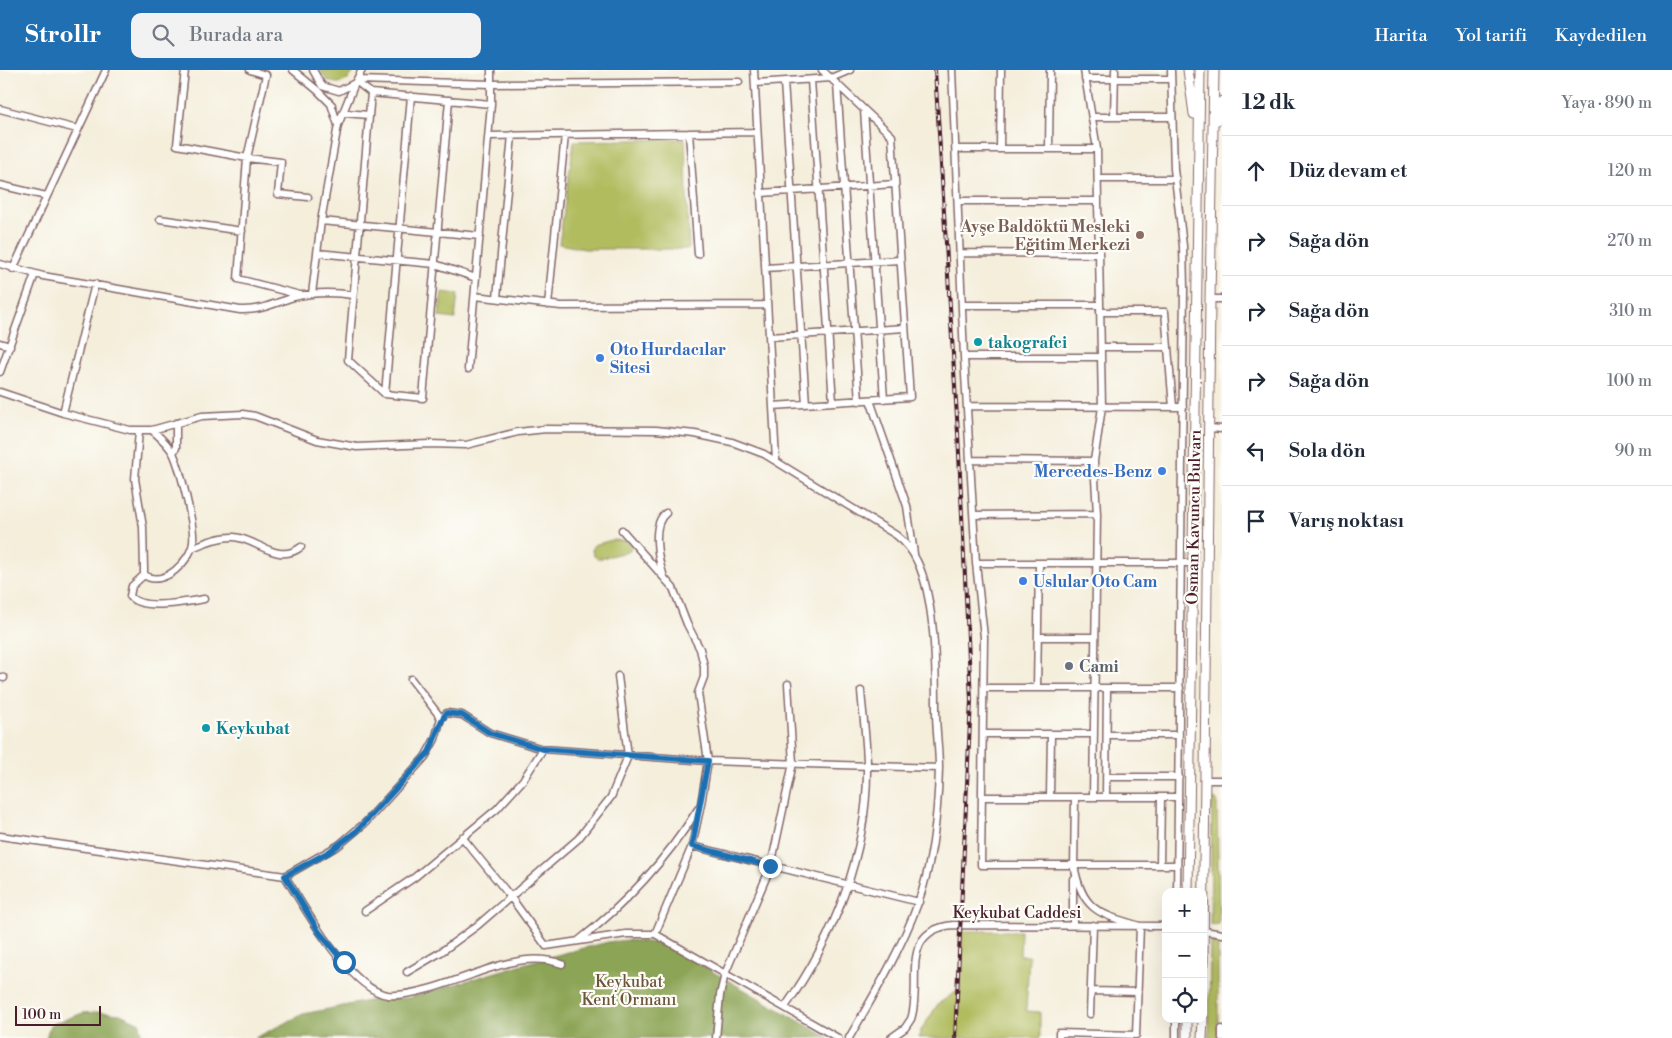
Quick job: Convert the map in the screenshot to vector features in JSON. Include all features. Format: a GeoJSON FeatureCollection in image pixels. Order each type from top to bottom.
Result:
{"type":"FeatureCollection","features":[{"type":"Feature","properties":{"kind":"highway"},"geometry":{"type":"LineString","coordinates":[[1188,70],[1198,140]]}},
{"type":"Feature","properties":{"kind":"highway","name":"Osman Kavuncu Bulvarı"},"geometry":{"type":"LineString","coordinates":[[1188,888],[1200,70]]}},
{"type":"Feature","properties":{"kind":"highway","name":"Osman Kavuncu Bulvarı"},"geometry":{"type":"LineString","coordinates":[[1203,888],[1214,70]]}},
{"type":"Feature","properties":{"kind":"highway"},"geometry":{"type":"LineString","coordinates":[[1214,140],[1222,101]]}},
{"type":"Feature","properties":{"kind":"highway"},"geometry":{"type":"LineString","coordinates":[[1186,1038],[1187,1023]]}},
{"type":"Feature","properties":{"kind":"highway"},"geometry":{"type":"LineString","coordinates":[[1202,1038],[1203,1023]]}},
{"type":"Feature","properties":{"kind":"street"},"geometry":{"type":"LineString","coordinates":[[13,269],[76,129],[106,70]]}},
{"type":"Feature","properties":{"kind":"street"},"geometry":{"type":"LineString","coordinates":[[185,70],[177,145],[247,158],[281,162],[278,194],[308,197]]}},
{"type":"Feature","properties":{"kind":"street"},"geometry":{"type":"LineString","coordinates":[[250,70],[266,75],[247,158],[238,279],[301,295]]}},
{"type":"Feature","properties":{"kind":"street"},"geometry":{"type":"LineString","coordinates":[[293,70],[317,90],[332,106]]}},
{"type":"Feature","properties":{"kind":"street"},"geometry":{"type":"LineString","coordinates":[[305,70],[313,72],[326,88],[338,125]]}},
{"type":"Feature","properties":{"kind":"street"},"geometry":{"type":"LineString","coordinates":[[312,294],[321,222],[338,125],[362,70]]}},
{"type":"Feature","properties":{"kind":"street"},"geometry":{"type":"LineString","coordinates":[[468,369],[491,104],[492,70]]}},
{"type":"Feature","properties":{"kind":"street"},"geometry":{"type":"LineString","coordinates":[[754,70],[776,460]]}},
{"type":"Feature","properties":{"kind":"street"},"geometry":{"type":"LineString","coordinates":[[773,406],[910,397],[892,136],[822,70]]}},
{"type":"Feature","properties":{"kind":"street"},"geometry":{"type":"LineString","coordinates":[[755,83],[831,78],[850,70]]}},
{"type":"Feature","properties":{"kind":"street"},"geometry":{"type":"LineString","coordinates":[[952,70],[964,357],[976,563],[984,637],[981,865],[1178,865]]}},
{"type":"Feature","properties":{"kind":"street"},"geometry":{"type":"LineString","coordinates":[[1000,149],[1001,70]]}},
{"type":"Feature","properties":{"kind":"street"},"geometry":{"type":"LineString","coordinates":[[1049,149],[1050,70]]}},
{"type":"Feature","properties":{"kind":"street"},"geometry":{"type":"LineString","coordinates":[[1084,70],[1097,149],[1102,407],[1094,461],[1097,514],[1093,797]]}},
{"type":"Feature","properties":{"kind":"street"},"geometry":{"type":"LineString","coordinates":[[1114,70],[1114,117]]}},
{"type":"Feature","properties":{"kind":"street"},"geometry":{"type":"LineString","coordinates":[[1171,70],[1176,180],[1183,246],[1182,563],[1177,888]]}},
{"type":"Feature","properties":{"kind":"street"},"geometry":{"type":"LineString","coordinates":[[1085,79],[1171,79]]}},
{"type":"Feature","properties":{"kind":"street"},"geometry":{"type":"LineString","coordinates":[[811,80],[833,402]]}},
{"type":"Feature","properties":{"kind":"street"},"geometry":{"type":"LineString","coordinates":[[326,88],[339,91],[357,82],[492,84],[739,82]]}},
{"type":"Feature","properties":{"kind":"street"},"geometry":{"type":"LineString","coordinates":[[357,82],[371,93],[491,104]]}},
{"type":"Feature","properties":{"kind":"street"},"geometry":{"type":"LineString","coordinates":[[784,82],[806,404]]}},
{"type":"Feature","properties":{"kind":"street"},"geometry":{"type":"LineString","coordinates":[[837,84],[858,400]]}},
{"type":"Feature","properties":{"kind":"street"},"geometry":{"type":"LineString","coordinates":[[371,93],[348,360],[385,394],[423,398],[449,100]]}},
{"type":"Feature","properties":{"kind":"street"},"geometry":{"type":"LineString","coordinates":[[385,394],[411,96]]}},
{"type":"Feature","properties":{"kind":"street"},"geometry":{"type":"LineString","coordinates":[[0,109],[76,129]]}},
{"type":"Feature","properties":{"kind":"street"},"geometry":{"type":"LineString","coordinates":[[864,110],[884,399]]}},
{"type":"Feature","properties":{"kind":"street"},"geometry":{"type":"LineString","coordinates":[[344,113],[369,115]]}},
{"type":"Feature","properties":{"kind":"street"},"geometry":{"type":"LineString","coordinates":[[1092,117],[1172,117]]}},
{"type":"Feature","properties":{"kind":"street"},"geometry":{"type":"LineString","coordinates":[[488,136],[758,132]]}},
{"type":"Feature","properties":{"kind":"street"},"geometry":{"type":"LineString","coordinates":[[689,133],[698,254]]}},
{"type":"Feature","properties":{"kind":"street"},"geometry":{"type":"LineString","coordinates":[[548,305],[565,135]]}},
{"type":"Feature","properties":{"kind":"street"},"geometry":{"type":"LineString","coordinates":[[497,298],[512,136]]}},
{"type":"Feature","properties":{"kind":"street"},"geometry":{"type":"LineString","coordinates":[[956,149],[1097,149]]}},
{"type":"Feature","properties":{"kind":"street"},"geometry":{"type":"LineString","coordinates":[[1098,179],[1176,180]]}},
{"type":"Feature","properties":{"kind":"street"},"geometry":{"type":"LineString","coordinates":[[0,184],[46,196]]}},
{"type":"Feature","properties":{"kind":"street"},"geometry":{"type":"LineString","coordinates":[[761,193],[895,184]]}},
{"type":"Feature","properties":{"kind":"street"},"geometry":{"type":"LineString","coordinates":[[958,201],[1098,201]]}},
{"type":"Feature","properties":{"kind":"street"},"geometry":{"type":"LineString","coordinates":[[160,219],[242,232]]}},
{"type":"Feature","properties":{"kind":"street"},"geometry":{"type":"LineString","coordinates":[[321,222],[480,236]]}},
{"type":"Feature","properties":{"kind":"street"},"geometry":{"type":"LineString","coordinates":[[317,253],[435,264],[476,278]]}},
{"type":"Feature","properties":{"kind":"street"},"geometry":{"type":"LineString","coordinates":[[960,253],[1099,254]]}},
{"type":"Feature","properties":{"kind":"street"},"geometry":{"type":"LineString","coordinates":[[765,268],[900,260]]}},
{"type":"Feature","properties":{"kind":"street"},"geometry":{"type":"LineString","coordinates":[[0,264],[35,274],[240,310],[262,308],[301,295],[331,292],[353,295]]}},
{"type":"Feature","properties":{"kind":"street"},"geometry":{"type":"LineString","coordinates":[[0,372],[35,274]]}},
{"type":"Feature","properties":{"kind":"street"},"geometry":{"type":"LineString","coordinates":[[62,413],[95,284]]}},
{"type":"Feature","properties":{"kind":"street"},"geometry":{"type":"LineString","coordinates":[[475,296],[548,305],[633,307],[767,304]]}},
{"type":"Feature","properties":{"kind":"street"},"geometry":{"type":"LineString","coordinates":[[1210,299],[1222,299]]}},
{"type":"Feature","properties":{"kind":"street"},"geometry":{"type":"LineString","coordinates":[[962,305],[1100,308],[1165,312],[1173,407]]}},
{"type":"Feature","properties":{"kind":"street"},"geometry":{"type":"LineString","coordinates":[[769,337],[905,328]]}},
{"type":"Feature","properties":{"kind":"street"},"geometry":{"type":"LineString","coordinates":[[0,344],[10,346]]}},
{"type":"Feature","properties":{"kind":"street"},"geometry":{"type":"LineString","coordinates":[[1101,347],[1168,347]]}},
{"type":"Feature","properties":{"kind":"street"},"geometry":{"type":"LineString","coordinates":[[964,357],[1101,357]]}},
{"type":"Feature","properties":{"kind":"street"},"geometry":{"type":"LineString","coordinates":[[0,392],[62,413],[139,431],[152,430],[212,414],[249,414],[317,440],[357,446],[429,444],[466,446],[518,432],[546,429],[669,430],[732,442],[776,460],[896,534],[914,555]]}},
{"type":"Feature","properties":{"kind":"street"},"geometry":{"type":"LineString","coordinates":[[849,1038],[891,963],[919,902],[932,840],[939,768],[932,629],[922,575],[914,555],[907,506],[870,400]]}},
{"type":"Feature","properties":{"kind":"street"},"geometry":{"type":"LineString","coordinates":[[967,406],[1183,407]]}},
{"type":"Feature","properties":{"kind":"street"},"geometry":{"type":"LineString","coordinates":[[173,453],[176,448],[176,423]]}},
{"type":"Feature","properties":{"kind":"street"},"geometry":{"type":"LineString","coordinates":[[1209,428],[1222,429]]}},
{"type":"Feature","properties":{"kind":"street"},"geometry":{"type":"LineString","coordinates":[[152,430],[173,453],[194,537],[192,548]]}},
{"type":"Feature","properties":{"kind":"street"},"geometry":{"type":"LineString","coordinates":[[139,431],[135,479],[143,528],[144,575],[132,586],[130,592],[132,599],[139,603],[156,604],[204,599]]}},
{"type":"Feature","properties":{"kind":"street"},"geometry":{"type":"LineString","coordinates":[[970,460],[1094,461]]}},
{"type":"Feature","properties":{"kind":"street"},"geometry":{"type":"LineString","coordinates":[[664,576],[658,537],[659,521],[666,513]]}},
{"type":"Feature","properties":{"kind":"street"},"geometry":{"type":"LineString","coordinates":[[974,515],[1097,514]]}},
{"type":"Feature","properties":{"kind":"street"},"geometry":{"type":"LineString","coordinates":[[622,530],[676,592],[687,624],[704,660],[704,677],[698,693],[708,761],[701,804],[692,846],[655,934]]}},
{"type":"Feature","properties":{"kind":"street"},"geometry":{"type":"LineString","coordinates":[[144,575],[157,580],[168,576],[192,548],[216,539],[229,537],[246,540],[263,549],[277,552],[291,553],[301,547]]}},
{"type":"Feature","properties":{"kind":"street"},"geometry":{"type":"LineString","coordinates":[[976,563],[1192,563]]}},
{"type":"Feature","properties":{"kind":"street"},"geometry":{"type":"LineString","coordinates":[[1037,688],[1039,563]]}},
{"type":"Feature","properties":{"kind":"street"},"geometry":{"type":"LineString","coordinates":[[1038,637],[1095,637]]}},
{"type":"Feature","properties":{"kind":"street"},"geometry":{"type":"LineString","coordinates":[[407,972],[441,952],[478,925],[578,839],[611,797],[628,756],[618,676]]}},
{"type":"Feature","properties":{"kind":"street"},"geometry":{"type":"LineString","coordinates":[[411,679],[442,718]]}},
{"type":"Feature","properties":{"kind":"street"},"geometry":{"type":"LineString","coordinates":[[716,1038],[720,995],[725,974],[770,866],[793,763],[788,684]]}},
{"type":"Feature","properties":{"kind":"street"},"geometry":{"type":"LineString","coordinates":[[984,688],[1180,688]]}},
{"type":"Feature","properties":{"kind":"street"},"geometry":{"type":"LineString","coordinates":[[1106,797],[1107,688]]}},
{"type":"Feature","properties":{"kind":"street"},"geometry":{"type":"LineString","coordinates":[[785,1007],[822,948],[848,884],[862,826],[867,766],[861,691]]}},
{"type":"Feature","properties":{"kind":"street"},"geometry":{"type":"LineString","coordinates":[[0,836],[285,876],[339,846],[365,823],[429,752],[442,718],[447,713],[459,714],[490,733],[543,749],[708,761],[939,768]]}},
{"type":"Feature","properties":{"kind":"street"},"geometry":{"type":"LineString","coordinates":[[983,734],[1094,734]]}},
{"type":"Feature","properties":{"kind":"street"},"geometry":{"type":"LineString","coordinates":[[1050,797],[1051,734]]}},
{"type":"Feature","properties":{"kind":"street"},"geometry":{"type":"LineString","coordinates":[[1106,735],[1179,735]]}},
{"type":"Feature","properties":{"kind":"street"},"geometry":{"type":"LineString","coordinates":[[366,911],[415,877],[507,799],[530,770],[543,749]]}},
{"type":"Feature","properties":{"kind":"street"},"geometry":{"type":"LineString","coordinates":[[1106,777],[1179,777]]}},
{"type":"Feature","properties":{"kind":"street"},"geometry":{"type":"LineString","coordinates":[[1204,780],[1222,780]]}},
{"type":"Feature","properties":{"kind":"street"},"geometry":{"type":"LineString","coordinates":[[982,797],[1178,797]]}},
{"type":"Feature","properties":{"kind":"street"},"geometry":{"type":"LineString","coordinates":[[1073,925],[1075,797]]}},
{"type":"Feature","properties":{"kind":"street"},"geometry":{"type":"LineString","coordinates":[[1160,865],[1161,797]]}},
{"type":"Feature","properties":{"kind":"street"},"geometry":{"type":"LineString","coordinates":[[575,944],[615,911],[650,875],[681,835],[701,804]]}},
{"type":"Feature","properties":{"kind":"street"},"geometry":{"type":"LineString","coordinates":[[462,837],[510,896],[545,945],[551,947],[575,944],[626,934],[655,934],[838,1038]]}},
{"type":"Feature","properties":{"kind":"street"},"geometry":{"type":"LineString","coordinates":[[692,846],[919,902]]}},
{"type":"Feature","properties":{"kind":"street"},"geometry":{"type":"LineString","coordinates":[[1059,1038],[1059,1033],[1136,1035],[1140,926],[1102,912],[1086,901],[1078,886],[1074,865]]}},
{"type":"Feature","properties":{"kind":"street"},"geometry":{"type":"LineString","coordinates":[[285,876],[335,953],[358,976],[382,993],[395,994],[433,987],[520,961],[543,958],[562,964]]}},
{"type":"Feature","properties":{"kind":"street","name":"Keykubat Caddesi"},"geometry":{"type":"LineString","coordinates":[[891,1038],[902,1035],[913,1014],[914,978],[919,946],[930,932],[953,925],[1162,926]]}},
{"type":"Feature","properties":{"kind":"street"},"geometry":{"type":"LineString","coordinates":[[1090,1014],[1093,925]]}},
{"type":"Feature","properties":{"kind":"street"},"geometry":{"type":"LineString","coordinates":[[1207,932],[1222,934]]}},
{"type":"Feature","properties":{"kind":"street"},"geometry":{"type":"LineString","coordinates":[[1091,991],[1138,992]]}},
{"type":"Feature","properties":{"kind":"street"},"geometry":{"type":"LineString","coordinates":[[1176,1023],[1176,1038]]}},
{"type":"Feature","properties":{"kind":"street"},"geometry":{"type":"LineString","coordinates":[[1222,1029],[1222,1038]]}},
{"type":"Feature","properties":{"kind":"green space"},"geometry":{"type":"Polygon","coordinates":[[[320,70],[354,70],[349,78],[343,82],[335,83],[327,80],[320,70]]]}},
{"type":"Feature","properties":{"kind":"green space"},"geometry":{"type":"Polygon","coordinates":[[[685,139],[689,249],[585,249],[559,244],[574,141],[685,139]]]}},
{"type":"Feature","properties":{"kind":"green space"},"geometry":{"type":"Polygon","coordinates":[[[442,292],[458,294],[455,319],[439,317],[442,292]]]}},
{"type":"Feature","properties":{"kind":"green space"},"geometry":{"type":"Polygon","coordinates":[[[612,540],[627,541],[631,545],[630,551],[598,559],[593,555],[594,545],[612,540]]]}},
{"type":"Feature","properties":{"kind":"green space"},"geometry":{"type":"Polygon","coordinates":[[[1215,799],[1217,801],[1219,924],[1210,925],[1212,801],[1215,799]]]}},
{"type":"Feature","properties":{"kind":"green space"},"geometry":{"type":"Polygon","coordinates":[[[962,931],[1021,931],[1020,956],[1029,956],[1026,1011],[1040,1012],[1040,1038],[919,1038],[920,1032],[938,1004],[960,989],[962,931]]]}},
{"type":"Feature","properties":{"kind":"green space","name":"Keykubat Kent Ormanı"},"geometry":{"type":"Polygon","coordinates":[[[628,940],[664,944],[829,1038],[255,1038],[303,1014],[378,999],[408,998],[537,960],[608,942],[628,940]]]}},
{"type":"Feature","properties":{"kind":"green space"},"geometry":{"type":"Polygon","coordinates":[[[1210,942],[1218,942],[1218,1038],[1209,1038],[1210,942]]]}},
{"type":"Feature","properties":{"kind":"green space"},"geometry":{"type":"Polygon","coordinates":[[[83,1013],[120,1014],[140,1023],[142,1038],[46,1038],[50,1025],[83,1013]]]}},
{"type":"Feature","properties":{"kind":"railway"},"geometry":{"type":"LineString","coordinates":[[935,70],[958,433],[971,700],[955,1038]]}},
{"type":"Feature","properties":{"kind":"place","name":"Ayşe Baldöktü Mesleki Eğitim Merkezi"},"geometry":{"type":"Point","coordinates":[1140,235]}},
{"type":"Feature","properties":{"kind":"place","name":"takografci"},"geometry":{"type":"Point","coordinates":[978,342]}},
{"type":"Feature","properties":{"kind":"place","name":"Oto Hurdacılar Sitesi"},"geometry":{"type":"Point","coordinates":[600,358]}},
{"type":"Feature","properties":{"kind":"place","name":"Mercedes-Benz"},"geometry":{"type":"Point","coordinates":[1162,471]}},
{"type":"Feature","properties":{"kind":"place","name":"Uslular Oto Cam"},"geometry":{"type":"Point","coordinates":[1023,581]}},
{"type":"Feature","properties":{"kind":"place","name":"Cami"},"geometry":{"type":"Point","coordinates":[1069,666]}},
{"type":"Feature","properties":{"kind":"place","name":"Keykubat"},"geometry":{"type":"Point","coordinates":[206,728]}},
{"type":"Feature","properties":{"kind":"route"},"geometry":{"type":"LineString","coordinates":[[344,962],[319,932],[285,876],[339,846],[373,815],[391,792],[429,752],[442,718],[447,713],[466,716],[490,733],[543,749],[708,761],[692,846],[770,866]]}}]}
